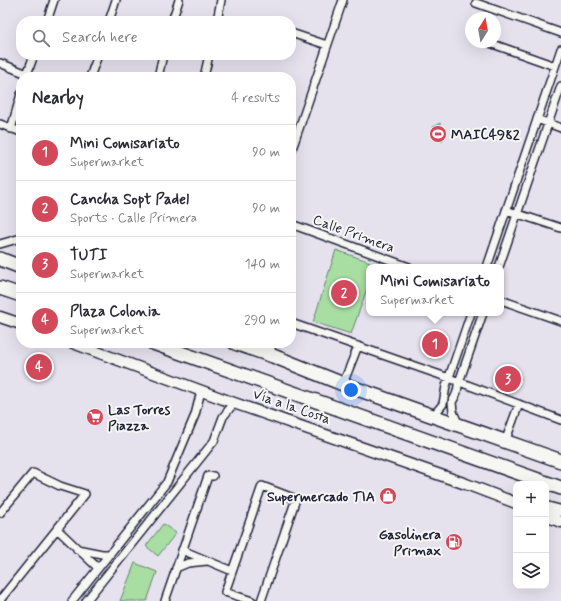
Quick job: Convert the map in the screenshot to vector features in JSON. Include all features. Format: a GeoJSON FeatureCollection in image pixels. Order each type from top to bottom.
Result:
{"type":"FeatureCollection","features":[{"type":"Feature","properties":{"kind":"highway"},"geometry":{"type":"LineString","coordinates":[[0,259],[16,265]]}},
{"type":"Feature","properties":{"kind":"highway"},"geometry":{"type":"LineString","coordinates":[[0,288],[16,293]]}},
{"type":"Feature","properties":{"kind":"highway","name":"Vía a la Costa"},"geometry":{"type":"LineString","coordinates":[[167,348],[561,488]]}},
{"type":"Feature","properties":{"kind":"highway"},"geometry":{"type":"LineString","coordinates":[[261,348],[273,356],[344,384],[561,461]]}},
{"type":"Feature","properties":{"kind":"street"},"geometry":{"type":"LineString","coordinates":[[49,16],[54,0]]}},
{"type":"Feature","properties":{"kind":"street"},"geometry":{"type":"LineString","coordinates":[[111,16],[116,0]]}},
{"type":"Feature","properties":{"kind":"street"},"geometry":{"type":"LineString","coordinates":[[218,16],[222,0]]}},
{"type":"Feature","properties":{"kind":"street"},"geometry":{"type":"LineString","coordinates":[[296,127],[343,0]]}},
{"type":"Feature","properties":{"kind":"street"},"geometry":{"type":"LineString","coordinates":[[173,16],[176,1]]}},
{"type":"Feature","properties":{"kind":"street"},"geometry":{"type":"LineString","coordinates":[[476,3],[561,34]]}},
{"type":"Feature","properties":{"kind":"street"},"geometry":{"type":"LineString","coordinates":[[296,35],[327,45]]}},
{"type":"Feature","properties":{"kind":"street"},"geometry":{"type":"LineString","coordinates":[[501,47],[555,66]]}},
{"type":"Feature","properties":{"kind":"street"},"geometry":{"type":"LineString","coordinates":[[488,264],[561,49]]}},
{"type":"Feature","properties":{"kind":"street"},"geometry":{"type":"LineString","coordinates":[[27,72],[32,60]]}},
{"type":"Feature","properties":{"kind":"street"},"geometry":{"type":"LineString","coordinates":[[92,72],[96,60]]}},
{"type":"Feature","properties":{"kind":"street"},"geometry":{"type":"LineString","coordinates":[[159,72],[162,60]]}},
{"type":"Feature","properties":{"kind":"street"},"geometry":{"type":"LineString","coordinates":[[205,72],[208,60]]}},
{"type":"Feature","properties":{"kind":"street"},"geometry":{"type":"LineString","coordinates":[[0,63],[20,72]]}},
{"type":"Feature","properties":{"kind":"street"},"geometry":{"type":"LineString","coordinates":[[500,264],[561,86]]}},
{"type":"Feature","properties":{"kind":"street"},"geometry":{"type":"LineString","coordinates":[[11,129],[16,112]]}},
{"type":"Feature","properties":{"kind":"street"},"geometry":{"type":"LineString","coordinates":[[537,119],[561,128]]}},
{"type":"Feature","properties":{"kind":"street"},"geometry":{"type":"LineString","coordinates":[[0,124],[16,130]]}},
{"type":"Feature","properties":{"kind":"street"},"geometry":{"type":"LineString","coordinates":[[506,210],[561,228]]}},
{"type":"Feature","properties":{"kind":"street","name":"Calle Primera"},"geometry":{"type":"LineString","coordinates":[[296,226],[401,264]]}},
{"type":"Feature","properties":{"kind":"street"},"geometry":{"type":"LineString","coordinates":[[0,244],[16,239]]}},
{"type":"Feature","properties":{"kind":"street"},"geometry":{"type":"LineString","coordinates":[[504,301],[561,321]]}},
{"type":"Feature","properties":{"kind":"street"},"geometry":{"type":"LineString","coordinates":[[433,416],[443,404],[449,378],[470,316]]}},
{"type":"Feature","properties":{"kind":"street"},"geometry":{"type":"LineString","coordinates":[[460,426],[453,412],[452,402],[456,397],[458,383],[482,316]]}},
{"type":"Feature","properties":{"kind":"street"},"geometry":{"type":"LineString","coordinates":[[0,317],[16,322]]}},
{"type":"Feature","properties":{"kind":"street"},"geometry":{"type":"LineString","coordinates":[[296,325],[449,378],[458,383],[561,420]]}},
{"type":"Feature","properties":{"kind":"street"},"geometry":{"type":"LineString","coordinates":[[344,384],[358,346]]}},
{"type":"Feature","properties":{"kind":"street","name":"Vía a la Costa"},"geometry":{"type":"LineString","coordinates":[[87,348],[234,403],[513,501]]}},
{"type":"Feature","properties":{"kind":"street"},"geometry":{"type":"LineString","coordinates":[[271,348],[273,356]]}},
{"type":"Feature","properties":{"kind":"street"},"geometry":{"type":"LineString","coordinates":[[72,601],[167,482],[195,415],[201,390]]}},
{"type":"Feature","properties":{"kind":"street"},"geometry":{"type":"LineString","coordinates":[[86,601],[214,441],[223,417],[234,403]]}},
{"type":"Feature","properties":{"kind":"street"},"geometry":{"type":"LineString","coordinates":[[505,442],[519,404]]}},
{"type":"Feature","properties":{"kind":"street"},"geometry":{"type":"LineString","coordinates":[[0,513],[32,473],[60,486],[86,494],[0,600]]}},
{"type":"Feature","properties":{"kind":"street"},"geometry":{"type":"LineString","coordinates":[[165,601],[208,476],[213,476]]}},
{"type":"Feature","properties":{"kind":"street"},"geometry":{"type":"LineString","coordinates":[[252,601],[224,592],[262,486],[296,499],[261,601]]}},
{"type":"Feature","properties":{"kind":"street"},"geometry":{"type":"LineString","coordinates":[[549,508],[561,511]]}},
{"type":"Feature","properties":{"kind":"street"},"geometry":{"type":"LineString","coordinates":[[548,517],[561,522]]}},
{"type":"Feature","properties":{"kind":"street"},"geometry":{"type":"LineString","coordinates":[[57,529],[98,568]]}},
{"type":"Feature","properties":{"kind":"street"},"geometry":{"type":"LineString","coordinates":[[77,549],[110,554]]}},
{"type":"Feature","properties":{"kind":"street"},"geometry":{"type":"LineString","coordinates":[[182,550],[232,571]]}},
{"type":"Feature","properties":{"kind":"street"},"geometry":{"type":"LineString","coordinates":[[176,568],[188,564],[207,561]]}},
{"type":"Feature","properties":{"kind":"street"},"geometry":{"type":"LineString","coordinates":[[89,580],[97,586]]}},
{"type":"Feature","properties":{"kind":"green space"},"geometry":{"type":"Polygon","coordinates":[[[336,250],[376,264],[366,264],[366,292],[351,334],[313,322],[336,250]]]}},
{"type":"Feature","properties":{"kind":"green space"},"geometry":{"type":"Polygon","coordinates":[[[163,524],[176,533],[158,556],[146,546],[163,524]]]}},
{"type":"Feature","properties":{"kind":"green space"},"geometry":{"type":"Polygon","coordinates":[[[135,563],[157,572],[147,601],[120,601],[135,563]]]}},
{"type":"Feature","properties":{"kind":"water","name":"MAIC4982"},"geometry":{"type":"Polygon","coordinates":[[[440,123],[443,140],[436,140],[433,127],[440,123]]]}},
{"type":"Feature","properties":{"kind":"place","name":"MAIC4982"},"geometry":{"type":"Point","coordinates":[438,134]}},
{"type":"Feature","properties":{"kind":"place","name":"Cancha Sopt Padel"},"geometry":{"type":"Point","coordinates":[344,293]}},
{"type":"Feature","properties":{"kind":"place","name":"Mini Comisariato"},"geometry":{"type":"Point","coordinates":[435,344]}},
{"type":"Feature","properties":{"kind":"place","name":"Plaza Colonia"},"geometry":{"type":"Point","coordinates":[39,367]}},
{"type":"Feature","properties":{"kind":"place","name":"TUTI"},"geometry":{"type":"Point","coordinates":[508,379]}},
{"type":"Feature","properties":{"kind":"place","name":"Las Torres Piazza"},"geometry":{"type":"Point","coordinates":[95,417]}},
{"type":"Feature","properties":{"kind":"place","name":"Supermercado TIA"},"geometry":{"type":"Point","coordinates":[388,496]}},
{"type":"Feature","properties":{"kind":"place","name":"Gasolinera Primax"},"geometry":{"type":"Point","coordinates":[454,542]}}]}
